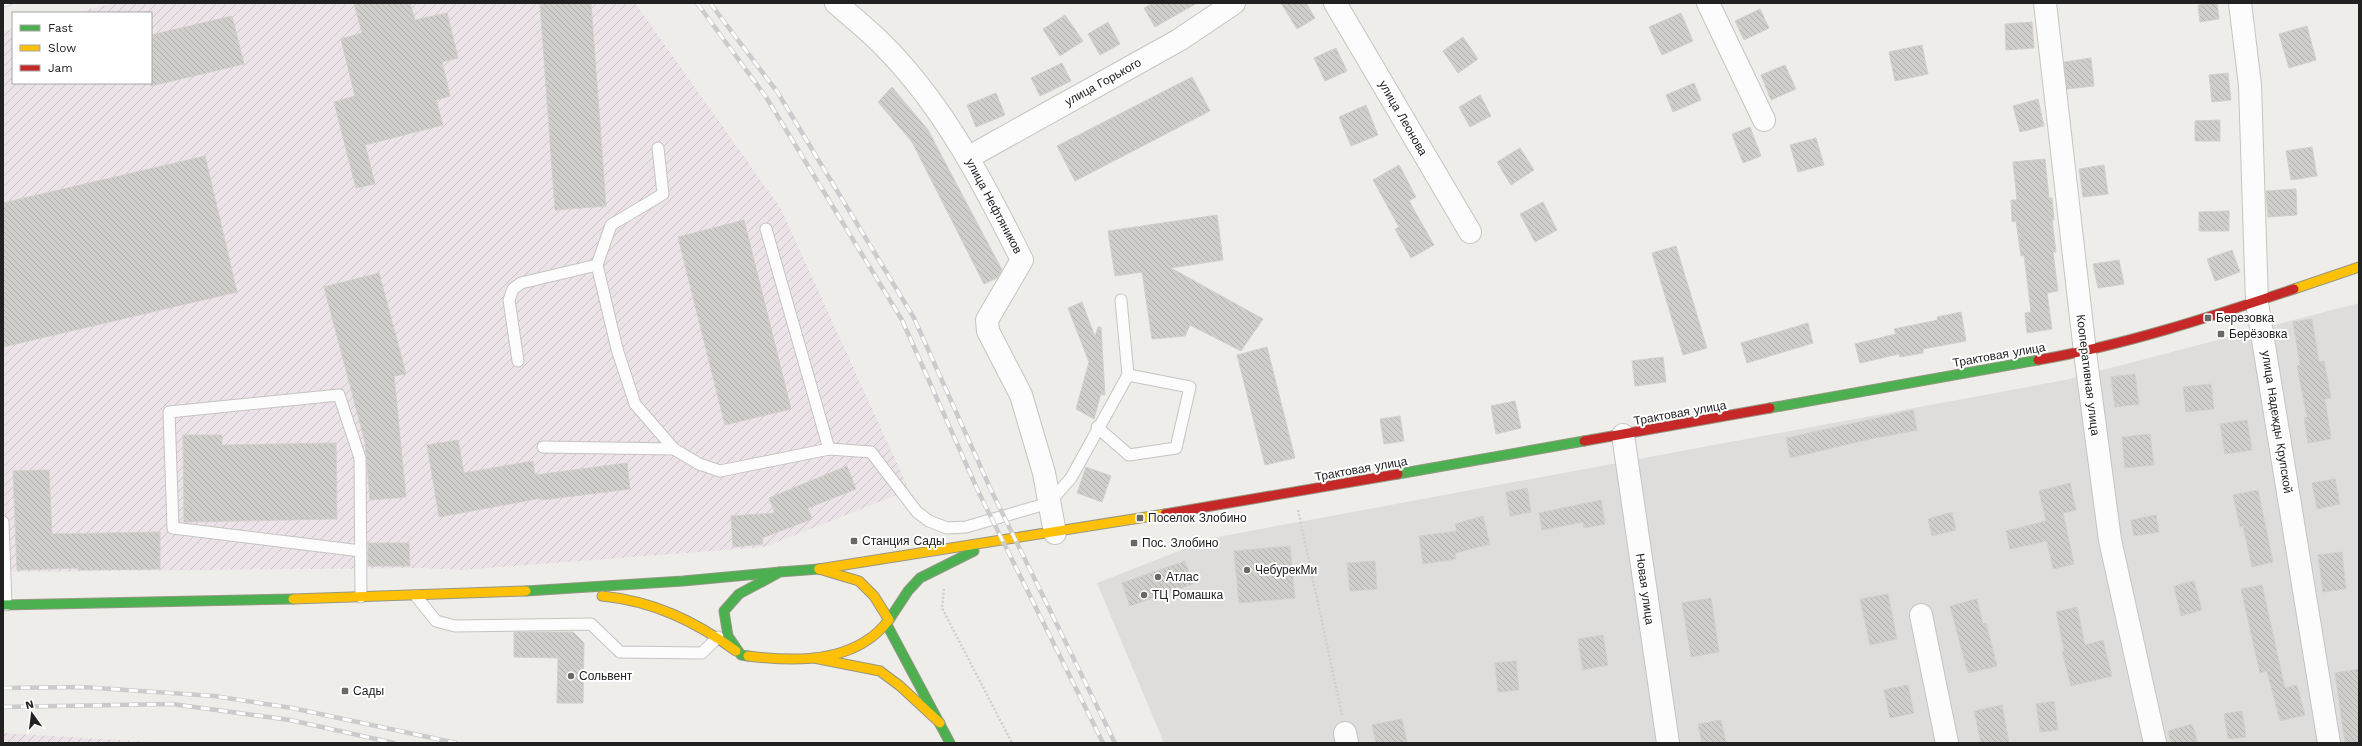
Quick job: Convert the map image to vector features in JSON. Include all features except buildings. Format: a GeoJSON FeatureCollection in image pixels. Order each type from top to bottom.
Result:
{"type":"FeatureCollection","features":[{"type":"Feature","properties":{"kind":"main road","name":"Трактовая улица"},"geometry":{"type":"LineString","coordinates":[[529,592],[686,582],[819,569],[1055,533],[1623,435],[2085,352],[2257,303],[2359,267]]}},
{"type":"Feature","properties":{"kind":"main road"},"geometry":{"type":"LineString","coordinates":[[814,658],[850,649],[869,640],[888,621],[908,591],[920,578],[995,541]]}},
{"type":"Feature","properties":{"kind":"main road"},"geometry":{"type":"LineString","coordinates":[[819,569],[858,581],[874,596],[950,743]]}},
{"type":"Feature","properties":{"kind":"main road"},"geometry":{"type":"LineString","coordinates":[[741,655],[728,636],[724,611],[739,594],[780,572]]}},
{"type":"Feature","properties":{"kind":"main road"},"geometry":{"type":"LineString","coordinates":[[5,605],[529,592],[613,597],[665,609],[718,637],[741,655],[763,658],[814,658],[880,671],[900,686],[940,723]]}},
{"type":"Feature","properties":{"kind":"street","name":"улица Нефтяников"},"geometry":{"type":"LineString","coordinates":[[836,3],[887,48],[924,94],[968,157],[1022,260],[987,320],[988,331],[1021,396],[1044,473],[1055,533]]}},
{"type":"Feature","properties":{"kind":"street","name":"улица Горького"},"geometry":{"type":"LineString","coordinates":[[968,157],[1179,40],[1234,3]]}},
{"type":"Feature","properties":{"kind":"street","name":"улица Леонова"},"geometry":{"type":"LineString","coordinates":[[1335,3],[1470,232]]}},
{"type":"Feature","properties":{"kind":"street"},"geometry":{"type":"LineString","coordinates":[[1708,3],[1764,120]]}},
{"type":"Feature","properties":{"kind":"street","name":"Кооперативная улица"},"geometry":{"type":"LineString","coordinates":[[2045,3],[2085,352],[2110,540],[2155,743]]}},
{"type":"Feature","properties":{"kind":"street","name":"улица Надежды Крупской"},"geometry":{"type":"LineString","coordinates":[[2240,3],[2250,85],[2257,303],[2329,743]]}},
{"type":"Feature","properties":{"kind":"street","name":"Новая улица"},"geometry":{"type":"LineString","coordinates":[[1623,435],[1668,743]]}},
{"type":"Feature","properties":{"kind":"street"},"geometry":{"type":"LineString","coordinates":[[1921,615],[1947,743]]}},
{"type":"Feature","properties":{"kind":"lane"},"geometry":{"type":"LineString","coordinates":[[658,148],[663,194],[611,225],[597,265],[617,349],[635,404],[674,449],[699,464],[720,471],[830,449],[871,452],[917,512],[929,521],[947,528],[966,527],[1049,503],[1071,478],[1097,427],[1128,375],[1121,300]]}},
{"type":"Feature","properties":{"kind":"lane"},"geometry":{"type":"LineString","coordinates":[[766,228],[830,449]]}},
{"type":"Feature","properties":{"kind":"lane"},"geometry":{"type":"LineString","coordinates":[[518,361],[509,300],[513,289],[521,283],[597,265]]}},
{"type":"Feature","properties":{"kind":"lane"},"geometry":{"type":"LineString","coordinates":[[1097,427],[1129,455],[1176,448],[1190,387],[1128,375]]}},
{"type":"Feature","properties":{"kind":"lane"},"geometry":{"type":"LineString","coordinates":[[361,551],[173,528],[169,412],[339,395],[360,458],[361,551],[361,597]]}},
{"type":"Feature","properties":{"kind":"lane"},"geometry":{"type":"LineString","coordinates":[[543,447],[674,449]]}},
{"type":"Feature","properties":{"kind":"lane"},"geometry":{"type":"LineString","coordinates":[[3,522],[5,605]]}},
{"type":"Feature","properties":{"kind":"lane"},"geometry":{"type":"LineString","coordinates":[[416,596],[436,620],[455,626],[591,624],[620,652],[702,654],[718,637]]}},
{"type":"Feature","properties":{"kind":"path"},"geometry":{"type":"LineString","coordinates":[[1294,492],[1346,738]]}},
{"type":"Feature","properties":{"kind":"path"},"geometry":{"type":"LineString","coordinates":[[946,565],[942,608],[1012,743]]}},
{"type":"Feature","properties":{"kind":"shaded area"},"geometry":{"type":"Polygon","coordinates":[[[114,3],[635,3],[781,209],[909,490],[765,547],[461,570],[424,568],[3,572],[3,32],[12,29],[12,84],[152,84],[152,12],[80,12],[114,3]]]}},
{"type":"Feature","properties":{"kind":"shaded area"},"geometry":{"type":"Polygon","coordinates":[[[2359,303],[2359,743],[1164,743],[1097,583],[1212,538],[2065,380],[2359,303]]]}},
{"type":"Feature","properties":{"kind":"shaded area"},"geometry":{"type":"Polygon","coordinates":[[[3,733],[169,743],[3,743],[3,733]]]}},
{"type":"Feature","properties":{"kind":"railway"},"geometry":{"type":"LineString","coordinates":[[3,5],[10,3]]}},
{"type":"Feature","properties":{"kind":"railway"},"geometry":{"type":"LineString","coordinates":[[697,3],[766,97],[902,320],[979,493],[1103,743]]}},
{"type":"Feature","properties":{"kind":"railway"},"geometry":{"type":"LineString","coordinates":[[710,3],[778,93],[914,318],[991,490],[1115,743]]}},
{"type":"Feature","properties":{"kind":"railway"},"geometry":{"type":"LineString","coordinates":[[3,688],[82,687],[214,696],[292,708],[456,743]]}},
{"type":"Feature","properties":{"kind":"railway"},"geometry":{"type":"LineString","coordinates":[[3,707],[172,704],[290,720],[394,743]]}},
{"type":"Feature","properties":{"kind":"traffic: fast"},"geometry":{"type":"LineString","coordinates":[[1770,408],[2038,360]]}},
{"type":"Feature","properties":{"kind":"traffic: fast"},"geometry":{"type":"LineString","coordinates":[[1398,474],[1584,441]]}},
{"type":"Feature","properties":{"kind":"traffic: fast"},"geometry":{"type":"LineString","coordinates":[[889,620],[908,591],[920,578],[974,551]]}},
{"type":"Feature","properties":{"kind":"traffic: fast"},"geometry":{"type":"LineString","coordinates":[[748,656],[741,655],[728,636],[724,611],[739,594],[780,572],[819,569]]}},
{"type":"Feature","properties":{"kind":"traffic: fast"},"geometry":{"type":"LineString","coordinates":[[526,591],[683,581],[780,572]]}},
{"type":"Feature","properties":{"kind":"traffic: fast"},"geometry":{"type":"LineString","coordinates":[[3,605],[293,599]]}},
{"type":"Feature","properties":{"kind":"traffic: fast"},"geometry":{"type":"LineString","coordinates":[[886,623],[950,743]]}},
{"type":"Feature","properties":{"kind":"traffic: slow"},"geometry":{"type":"LineString","coordinates":[[2294,289],[2359,267]]}},
{"type":"Feature","properties":{"kind":"traffic: slow"},"geometry":{"type":"LineString","coordinates":[[819,569],[1165,514]]}},
{"type":"Feature","properties":{"kind":"traffic: slow"},"geometry":{"type":"LineString","coordinates":[[748,656],[779,659],[826,656],[856,647],[872,637],[889,620],[874,596],[859,581],[819,569]]}},
{"type":"Feature","properties":{"kind":"traffic: slow"},"geometry":{"type":"LineString","coordinates":[[293,599],[526,591]]}},
{"type":"Feature","properties":{"kind":"traffic: slow"},"geometry":{"type":"LineString","coordinates":[[602,596],[639,602],[673,614],[705,630],[736,651]]}},
{"type":"Feature","properties":{"kind":"traffic: slow"},"geometry":{"type":"LineString","coordinates":[[814,658],[880,671],[900,686],[940,723]]}},
{"type":"Feature","properties":{"kind":"traffic: jam"},"geometry":{"type":"LineString","coordinates":[[2038,360],[2103,347],[2199,320],[2294,289]]}},
{"type":"Feature","properties":{"kind":"traffic: jam"},"geometry":{"type":"LineString","coordinates":[[1584,441],[1770,408]]}},
{"type":"Feature","properties":{"kind":"traffic: jam"},"geometry":{"type":"LineString","coordinates":[[1165,514],[1398,474]]}},
{"type":"Feature","properties":{"kind":"place","name":"Березовка"},"geometry":{"type":"Point","coordinates":[2208,318]}},
{"type":"Feature","properties":{"kind":"place","name":"Берёзовка"},"geometry":{"type":"Point","coordinates":[2221,334]}},
{"type":"Feature","properties":{"kind":"place","name":"Поселок Злобино"},"geometry":{"type":"Point","coordinates":[1140,518]}},
{"type":"Feature","properties":{"kind":"place","name":"Станция Сады"},"geometry":{"type":"Point","coordinates":[854,541]}},
{"type":"Feature","properties":{"kind":"place","name":"Пос. Злобино"},"geometry":{"type":"Point","coordinates":[1134,543]}},
{"type":"Feature","properties":{"kind":"place","name":"ЧебурекМи"},"geometry":{"type":"Point","coordinates":[1247,570]}},
{"type":"Feature","properties":{"kind":"place","name":"Атлас"},"geometry":{"type":"Point","coordinates":[1158,577]}},
{"type":"Feature","properties":{"kind":"place","name":"ТЦ Ромашка"},"geometry":{"type":"Point","coordinates":[1144,595]}},
{"type":"Feature","properties":{"kind":"place","name":"Сольвент"},"geometry":{"type":"Point","coordinates":[571,676]}},
{"type":"Feature","properties":{"kind":"place","name":"Сады"},"geometry":{"type":"Point","coordinates":[345,691]}}]}
